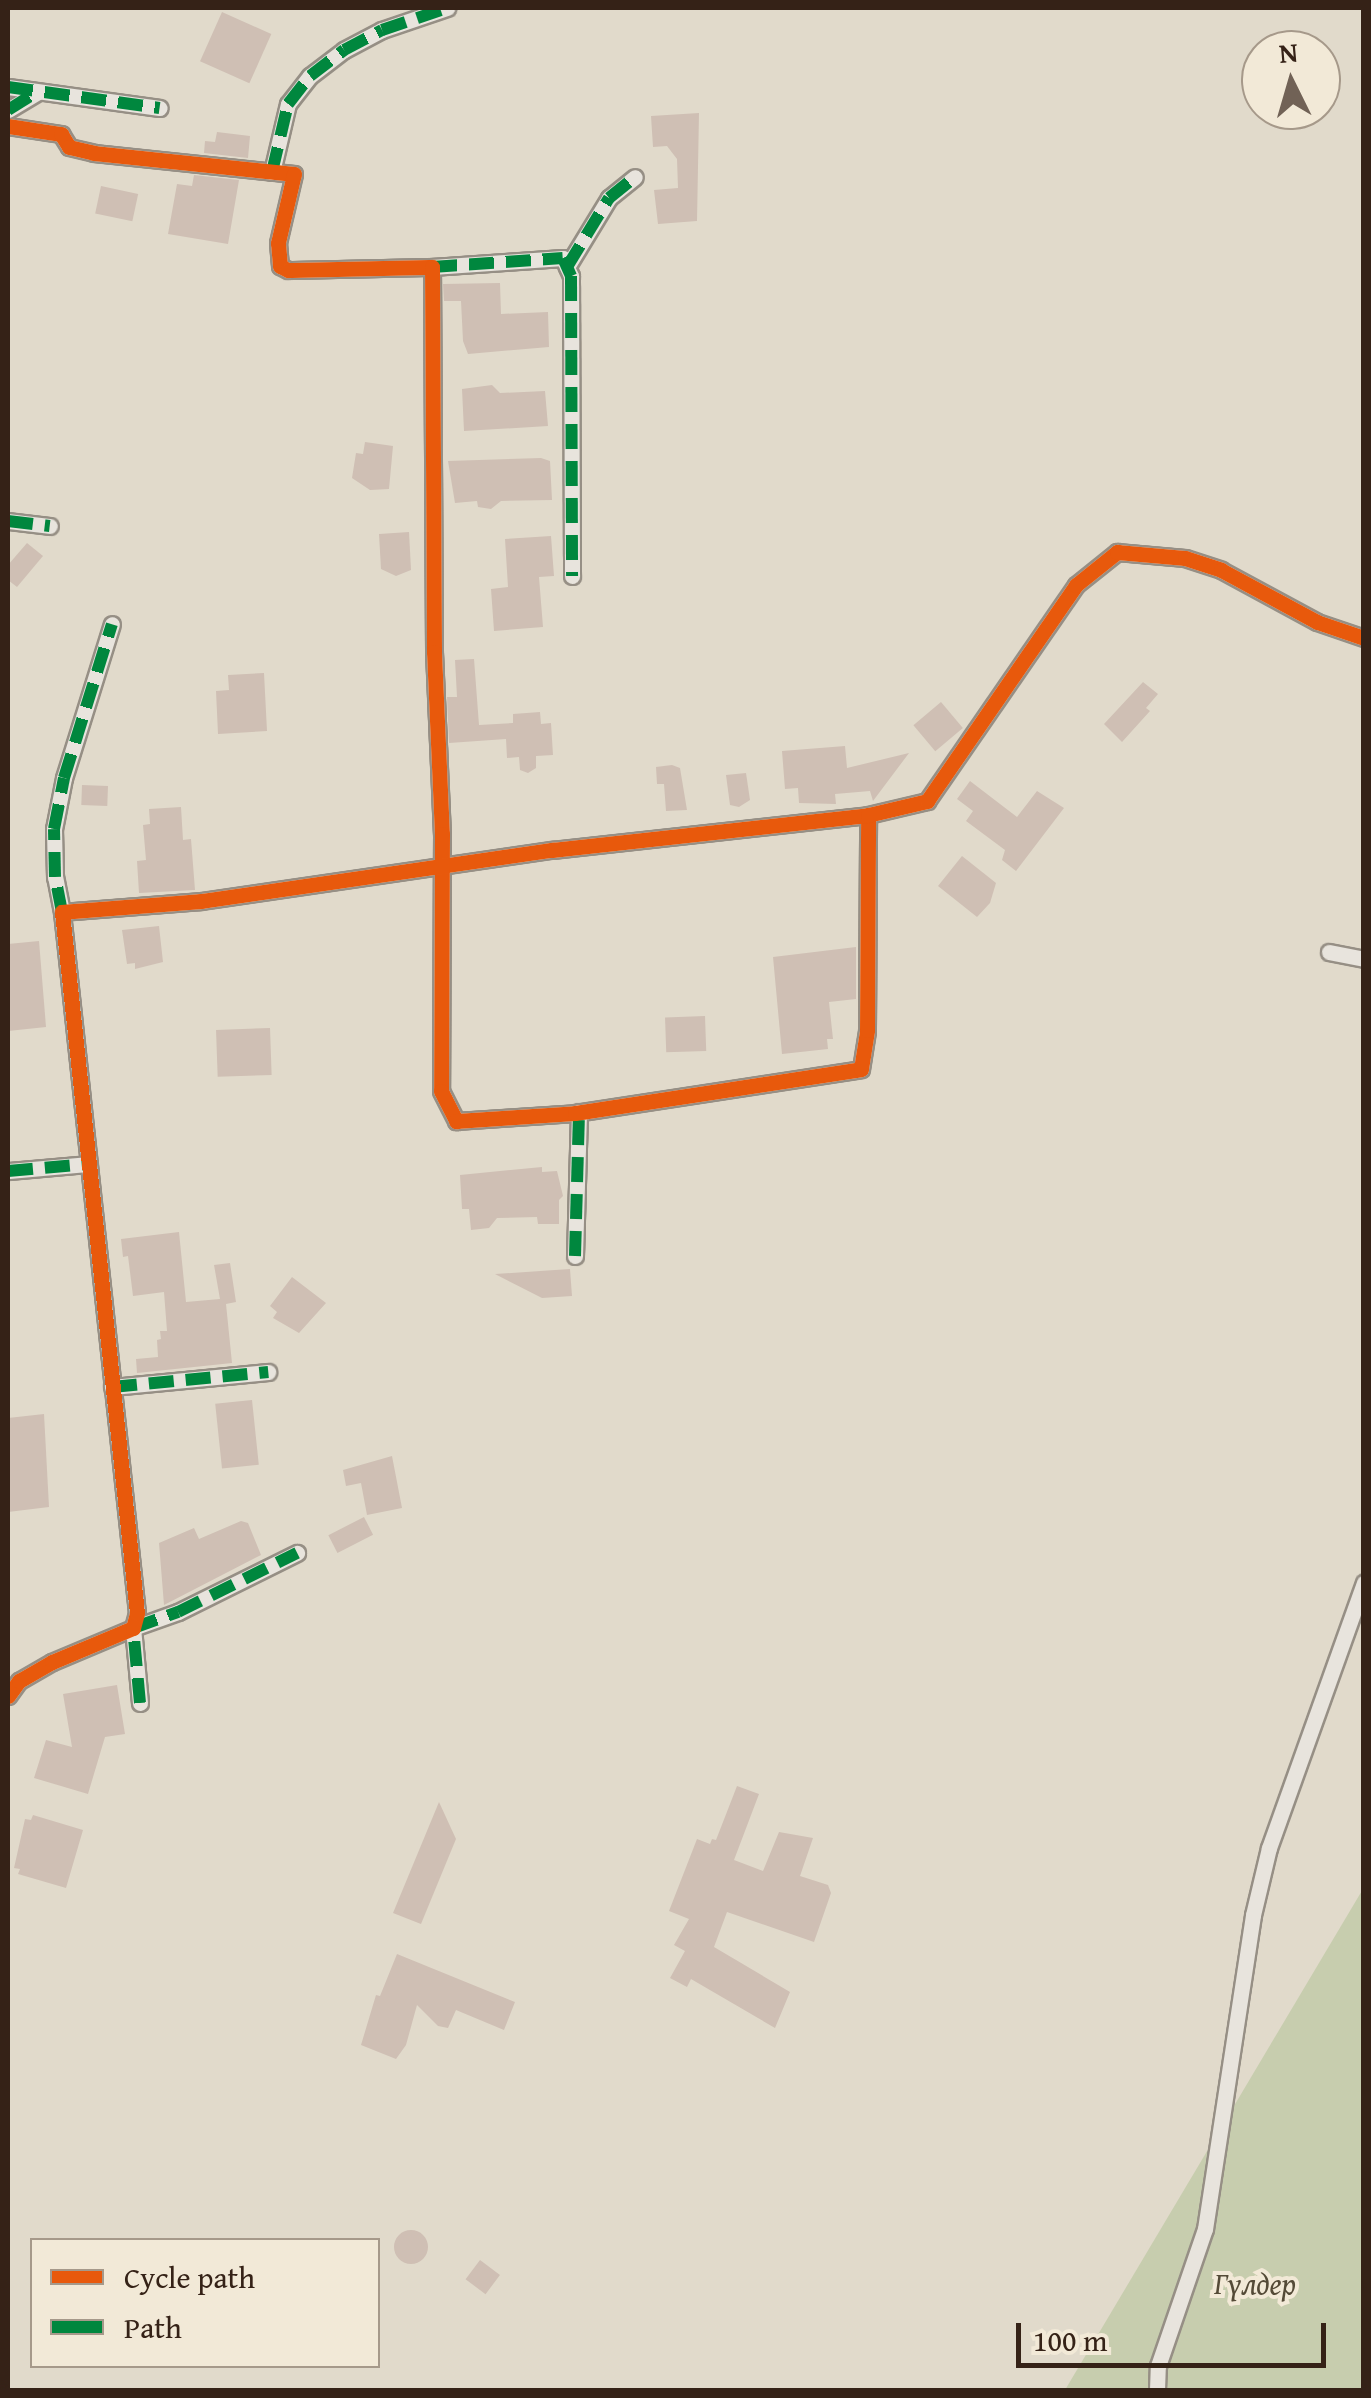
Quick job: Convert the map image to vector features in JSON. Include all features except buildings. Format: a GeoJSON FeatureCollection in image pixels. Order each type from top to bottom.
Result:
{"type":"FeatureCollection","features":[{"type":"Feature","properties":{"kind":"street"},"geometry":{"type":"LineString","coordinates":[[272,172],[288,104],[310,76],[344,50],[382,30],[447,8]]}},
{"type":"Feature","properties":{"kind":"street"},"geometry":{"type":"LineString","coordinates":[[8,87],[160,108]]}},
{"type":"Feature","properties":{"kind":"street"},"geometry":{"type":"LineString","coordinates":[[8,110],[39,91]]}},
{"type":"Feature","properties":{"kind":"street"},"geometry":{"type":"LineString","coordinates":[[8,126],[61,134],[69,147],[94,152],[294,174],[278,242],[280,266],[305,272],[563,258],[572,276],[572,576]]}},
{"type":"Feature","properties":{"kind":"street"},"geometry":{"type":"LineString","coordinates":[[567,267],[610,198],[636,177]]}},
{"type":"Feature","properties":{"kind":"street"},"geometry":{"type":"LineString","coordinates":[[432,267],[441,1091],[456,1121],[579,1112],[861,1070],[867,1030],[868,816]]}},
{"type":"Feature","properties":{"kind":"street"},"geometry":{"type":"LineString","coordinates":[[8,520],[50,526]]}},
{"type":"Feature","properties":{"kind":"street"},"geometry":{"type":"LineString","coordinates":[[62,912],[201,902],[552,850],[868,816],[928,800],[1066,598],[1102,560],[1118,552],[1184,558],[1220,570],[1317,622],[1364,638]]}},
{"type":"Feature","properties":{"kind":"street"},"geometry":{"type":"LineString","coordinates":[[112,624],[64,778],[54,829],[55,877],[62,912],[137,1613],[133,1628],[140,1703]]}},
{"type":"Feature","properties":{"kind":"street"},"geometry":{"type":"LineString","coordinates":[[1329,952],[1364,959]]}},
{"type":"Feature","properties":{"kind":"street"},"geometry":{"type":"LineString","coordinates":[[575,1256],[579,1112]]}},
{"type":"Feature","properties":{"kind":"street"},"geometry":{"type":"LineString","coordinates":[[8,1172],[88,1164]]}},
{"type":"Feature","properties":{"kind":"street"},"geometry":{"type":"LineString","coordinates":[[112,1387],[268,1372]]}},
{"type":"Feature","properties":{"kind":"street"},"geometry":{"type":"LineString","coordinates":[[8,1696],[19,1681],[52,1662],[212,1597],[298,1553]]}},
{"type":"Feature","properties":{"kind":"street"},"geometry":{"type":"LineString","coordinates":[[1157,2390],[1158,2366],[1205,2229],[1253,1916],[1269,1848],[1364,1583]]}},
{"type":"Feature","properties":{"kind":"green space","name":"Гүлдер"},"geometry":{"type":"Polygon","coordinates":[[[1363,1889],[1363,2390],[1065,2390],[1363,1889]]]}},
{"type":"Feature","properties":{"kind":"marked path"},"geometry":{"type":"LineString","coordinates":[[272,172],[288,104],[310,76],[344,50],[382,30],[447,8]]}},
{"type":"Feature","properties":{"kind":"marked path"},"geometry":{"type":"LineString","coordinates":[[8,87],[160,108]]}},
{"type":"Feature","properties":{"kind":"marked path"},"geometry":{"type":"LineString","coordinates":[[8,110],[39,91]]}},
{"type":"Feature","properties":{"kind":"marked path"},"geometry":{"type":"LineString","coordinates":[[567,267],[609,198],[635,177]]}},
{"type":"Feature","properties":{"kind":"marked path"},"geometry":{"type":"LineString","coordinates":[[432,267],[563,258],[571,276],[572,576]]}},
{"type":"Feature","properties":{"kind":"marked path"},"geometry":{"type":"LineString","coordinates":[[8,521],[50,526]]}},
{"type":"Feature","properties":{"kind":"marked path"},"geometry":{"type":"LineString","coordinates":[[62,912],[55,877],[54,829],[64,778],[112,624]]}},
{"type":"Feature","properties":{"kind":"marked path"},"geometry":{"type":"LineString","coordinates":[[575,1256],[579,1112]]}},
{"type":"Feature","properties":{"kind":"marked path"},"geometry":{"type":"LineString","coordinates":[[8,1171],[88,1164]]}},
{"type":"Feature","properties":{"kind":"marked path"},"geometry":{"type":"LineString","coordinates":[[112,1387],[268,1372]]}},
{"type":"Feature","properties":{"kind":"marked path"},"geometry":{"type":"LineString","coordinates":[[140,1703],[133,1628],[178,1612],[297,1553]]}},
{"type":"Feature","properties":{"kind":"cycle path"},"geometry":{"type":"LineString","coordinates":[[8,126],[61,134],[69,147],[94,153],[294,174],[278,243],[280,266],[288,270],[432,267],[434,652],[442,834],[441,1091],[456,1121],[575,1113],[861,1069],[867,1030],[868,815]]}},
{"type":"Feature","properties":{"kind":"cycle path"},"geometry":{"type":"LineString","coordinates":[[8,1696],[19,1681],[52,1662],[133,1628],[137,1613],[62,912],[201,901],[552,850],[868,815],[927,801],[1076,585],[1117,552],[1185,558],[1221,570],[1317,622],[1364,638]]}}]}
